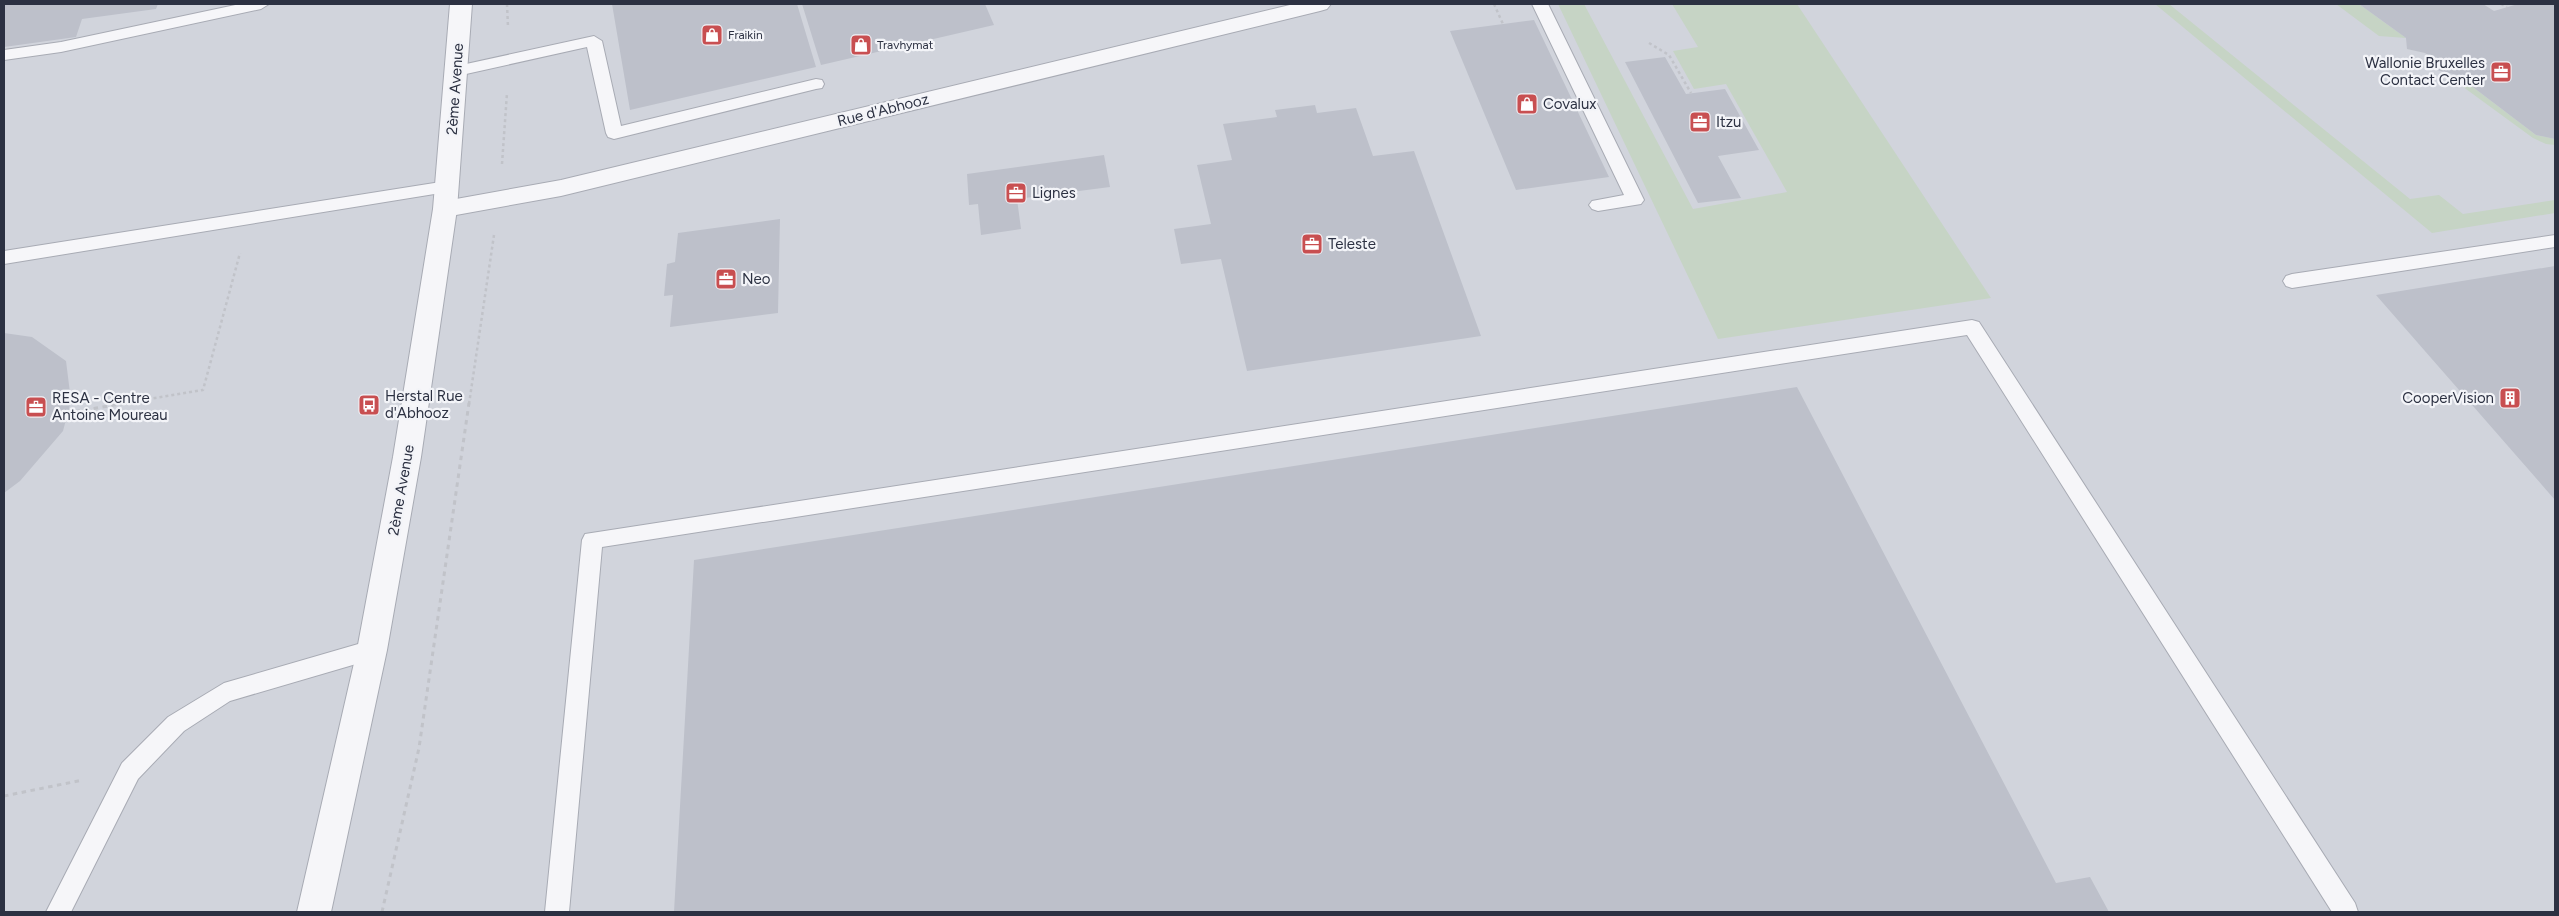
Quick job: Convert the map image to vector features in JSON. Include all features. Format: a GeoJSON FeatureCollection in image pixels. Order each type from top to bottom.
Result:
{"type":"FeatureCollection","features":[{"type":"Feature","properties":{"kind":"street","name":"2ème Avenue"},"geometry":{"type":"LineString","coordinates":[[314,912],[372,650],[407,457],[446,198],[461,4]]}},
{"type":"Feature","properties":{"kind":"street","name":"Rue d'Abhooz"},"geometry":{"type":"LineString","coordinates":[[446,198],[500,199],[578,184],[1320,4]]}},
{"type":"Feature","properties":{"kind":"lane"},"geometry":{"type":"LineString","coordinates":[[4,55],[61,47],[261,4]]}},
{"type":"Feature","properties":{"kind":"lane"},"geometry":{"type":"LineString","coordinates":[[1540,4],[1635,200],[1598,205]]}},
{"type":"Feature","properties":{"kind":"lane"},"geometry":{"type":"LineString","coordinates":[[457,71],[594,41],[614,133],[816,84]]}},
{"type":"Feature","properties":{"kind":"lane"},"geometry":{"type":"LineString","coordinates":[[4,258],[250,219],[446,198]]}},
{"type":"Feature","properties":{"kind":"lane"},"geometry":{"type":"LineString","coordinates":[[2292,281],[2555,241]]}},
{"type":"Feature","properties":{"kind":"lane"},"geometry":{"type":"LineString","coordinates":[[557,912],[592,540],[1972,327],[2346,912]]}},
{"type":"Feature","properties":{"kind":"lane"},"geometry":{"type":"LineString","coordinates":[[58,912],[130,771],[176,724],[224,693],[372,650]]}},
{"type":"Feature","properties":{"kind":"path"},"geometry":{"type":"LineString","coordinates":[[382,912],[419,748],[500,199],[509,61],[507,4]]}},
{"type":"Feature","properties":{"kind":"path"},"geometry":{"type":"LineString","coordinates":[[1494,4],[1503,24]]}},
{"type":"Feature","properties":{"kind":"path"},"geometry":{"type":"LineString","coordinates":[[2501,4],[2507,7]]}},
{"type":"Feature","properties":{"kind":"path"},"geometry":{"type":"LineString","coordinates":[[1649,43],[1669,56],[1690,94]]}},
{"type":"Feature","properties":{"kind":"path"},"geometry":{"type":"LineString","coordinates":[[68,413],[203,390],[250,219]]}},
{"type":"Feature","properties":{"kind":"path"},"geometry":{"type":"LineString","coordinates":[[4,796],[130,771]]}},
{"type":"Feature","properties":{"kind":"shaded area"},"geometry":{"type":"Polygon","coordinates":[[[4,4],[2555,4],[2555,912],[4,912],[4,4]]]}},
{"type":"Feature","properties":{"kind":"green space"},"geometry":{"type":"Polygon","coordinates":[[[1558,4],[1584,4],[1693,209],[1787,192],[1726,84],[1694,89],[1673,51],[1698,47],[1672,4],[1797,4],[1991,298],[1718,339],[1558,4]]]}},
{"type":"Feature","properties":{"kind":"green space"},"geometry":{"type":"Polygon","coordinates":[[[2155,4],[2169,4],[2410,199],[2439,195],[2463,214],[2555,200],[2555,213],[2432,233],[2155,4]]]}},
{"type":"Feature","properties":{"kind":"green space"},"geometry":{"type":"Polygon","coordinates":[[[2336,4],[2359,4],[2406,38],[2379,36],[2336,4]]]}},
{"type":"Feature","properties":{"kind":"green space"},"geometry":{"type":"Polygon","coordinates":[[[2457,75],[2536,135],[2555,139],[2555,145],[2546,144],[2533,138],[2455,81],[2457,75]]]}},
{"type":"Feature","properties":{"kind":"building"},"geometry":{"type":"Polygon","coordinates":[[[4,4],[158,4],[156,9],[82,19],[76,37],[4,47],[4,4]]]}},
{"type":"Feature","properties":{"kind":"building","name":"Fraikin"},"geometry":{"type":"Polygon","coordinates":[[[612,4],[797,4],[816,67],[630,110],[612,4]]]}},
{"type":"Feature","properties":{"kind":"building","name":"Travhymat"},"geometry":{"type":"Polygon","coordinates":[[[802,4],[985,4],[994,25],[821,65],[802,4]]]}},
{"type":"Feature","properties":{"kind":"building","name":"Wallonie Bruxelles Contact Center"},"geometry":{"type":"Polygon","coordinates":[[[2359,4],[2483,4],[2494,11],[2518,4],[2555,4],[2555,139],[2536,135],[2457,75],[2437,70],[2436,60],[2425,53],[2407,49],[2406,38],[2359,4]]]}},
{"type":"Feature","properties":{"kind":"building","name":"Covalux"},"geometry":{"type":"Polygon","coordinates":[[[1534,20],[1609,177],[1516,190],[1450,31],[1534,20]]]}},
{"type":"Feature","properties":{"kind":"building","name":"Itzu"},"geometry":{"type":"Polygon","coordinates":[[[1665,57],[1686,94],[1725,89],[1759,150],[1718,156],[1741,198],[1698,203],[1625,62],[1665,57]]]}},
{"type":"Feature","properties":{"kind":"building","name":"Teleste"},"geometry":{"type":"Polygon","coordinates":[[[1315,105],[1317,113],[1356,108],[1373,156],[1414,151],[1481,336],[1247,371],[1221,259],[1181,264],[1174,229],[1211,224],[1197,165],[1232,160],[1223,124],[1277,117],[1275,110],[1315,105]]]}},
{"type":"Feature","properties":{"kind":"building","name":"Lignes"},"geometry":{"type":"Polygon","coordinates":[[[1104,155],[1110,187],[1017,199],[1021,229],[981,235],[978,204],[969,205],[967,174],[1104,155]]]}},
{"type":"Feature","properties":{"kind":"building","name":"Neo"},"geometry":{"type":"Polygon","coordinates":[[[780,219],[778,313],[670,327],[673,295],[664,296],[667,264],[675,262],[678,233],[780,219]]]}},
{"type":"Feature","properties":{"kind":"building","name":"CooperVision"},"geometry":{"type":"Polygon","coordinates":[[[2555,266],[2555,500],[2376,295],[2555,266]]]}},
{"type":"Feature","properties":{"kind":"building","name":"RESA - Centre Antoine Moureau"},"geometry":{"type":"Polygon","coordinates":[[[4,333],[32,337],[66,361],[71,401],[63,431],[20,481],[4,493],[4,333]]]}},
{"type":"Feature","properties":{"kind":"building"},"geometry":{"type":"Polygon","coordinates":[[[1797,387],[2056,883],[2090,877],[2109,912],[674,912],[694,560],[1797,387]]]}},
{"type":"Feature","properties":{"kind":"place","name":"Fraikin"},"geometry":{"type":"Point","coordinates":[712,35]}},
{"type":"Feature","properties":{"kind":"place","name":"Travhymat"},"geometry":{"type":"Point","coordinates":[861,45]}},
{"type":"Feature","properties":{"kind":"place","name":"Wallonie Bruxelles Contact Center"},"geometry":{"type":"Point","coordinates":[2501,72]}},
{"type":"Feature","properties":{"kind":"place","name":"Covalux"},"geometry":{"type":"Point","coordinates":[1527,104]}},
{"type":"Feature","properties":{"kind":"place","name":"Itzu"},"geometry":{"type":"Point","coordinates":[1700,122]}},
{"type":"Feature","properties":{"kind":"place","name":"Lignes"},"geometry":{"type":"Point","coordinates":[1016,193]}},
{"type":"Feature","properties":{"kind":"place","name":"Teleste"},"geometry":{"type":"Point","coordinates":[1312,244]}},
{"type":"Feature","properties":{"kind":"place","name":"Neo"},"geometry":{"type":"Point","coordinates":[726,279]}},
{"type":"Feature","properties":{"kind":"place","name":"CooperVision"},"geometry":{"type":"Point","coordinates":[2510,398]}},
{"type":"Feature","properties":{"kind":"place","name":"Herstal Rue d'Abhooz"},"geometry":{"type":"Point","coordinates":[369,405]}},
{"type":"Feature","properties":{"kind":"place","name":"RESA - Centre Antoine Moureau"},"geometry":{"type":"Point","coordinates":[36,407]}}]}
